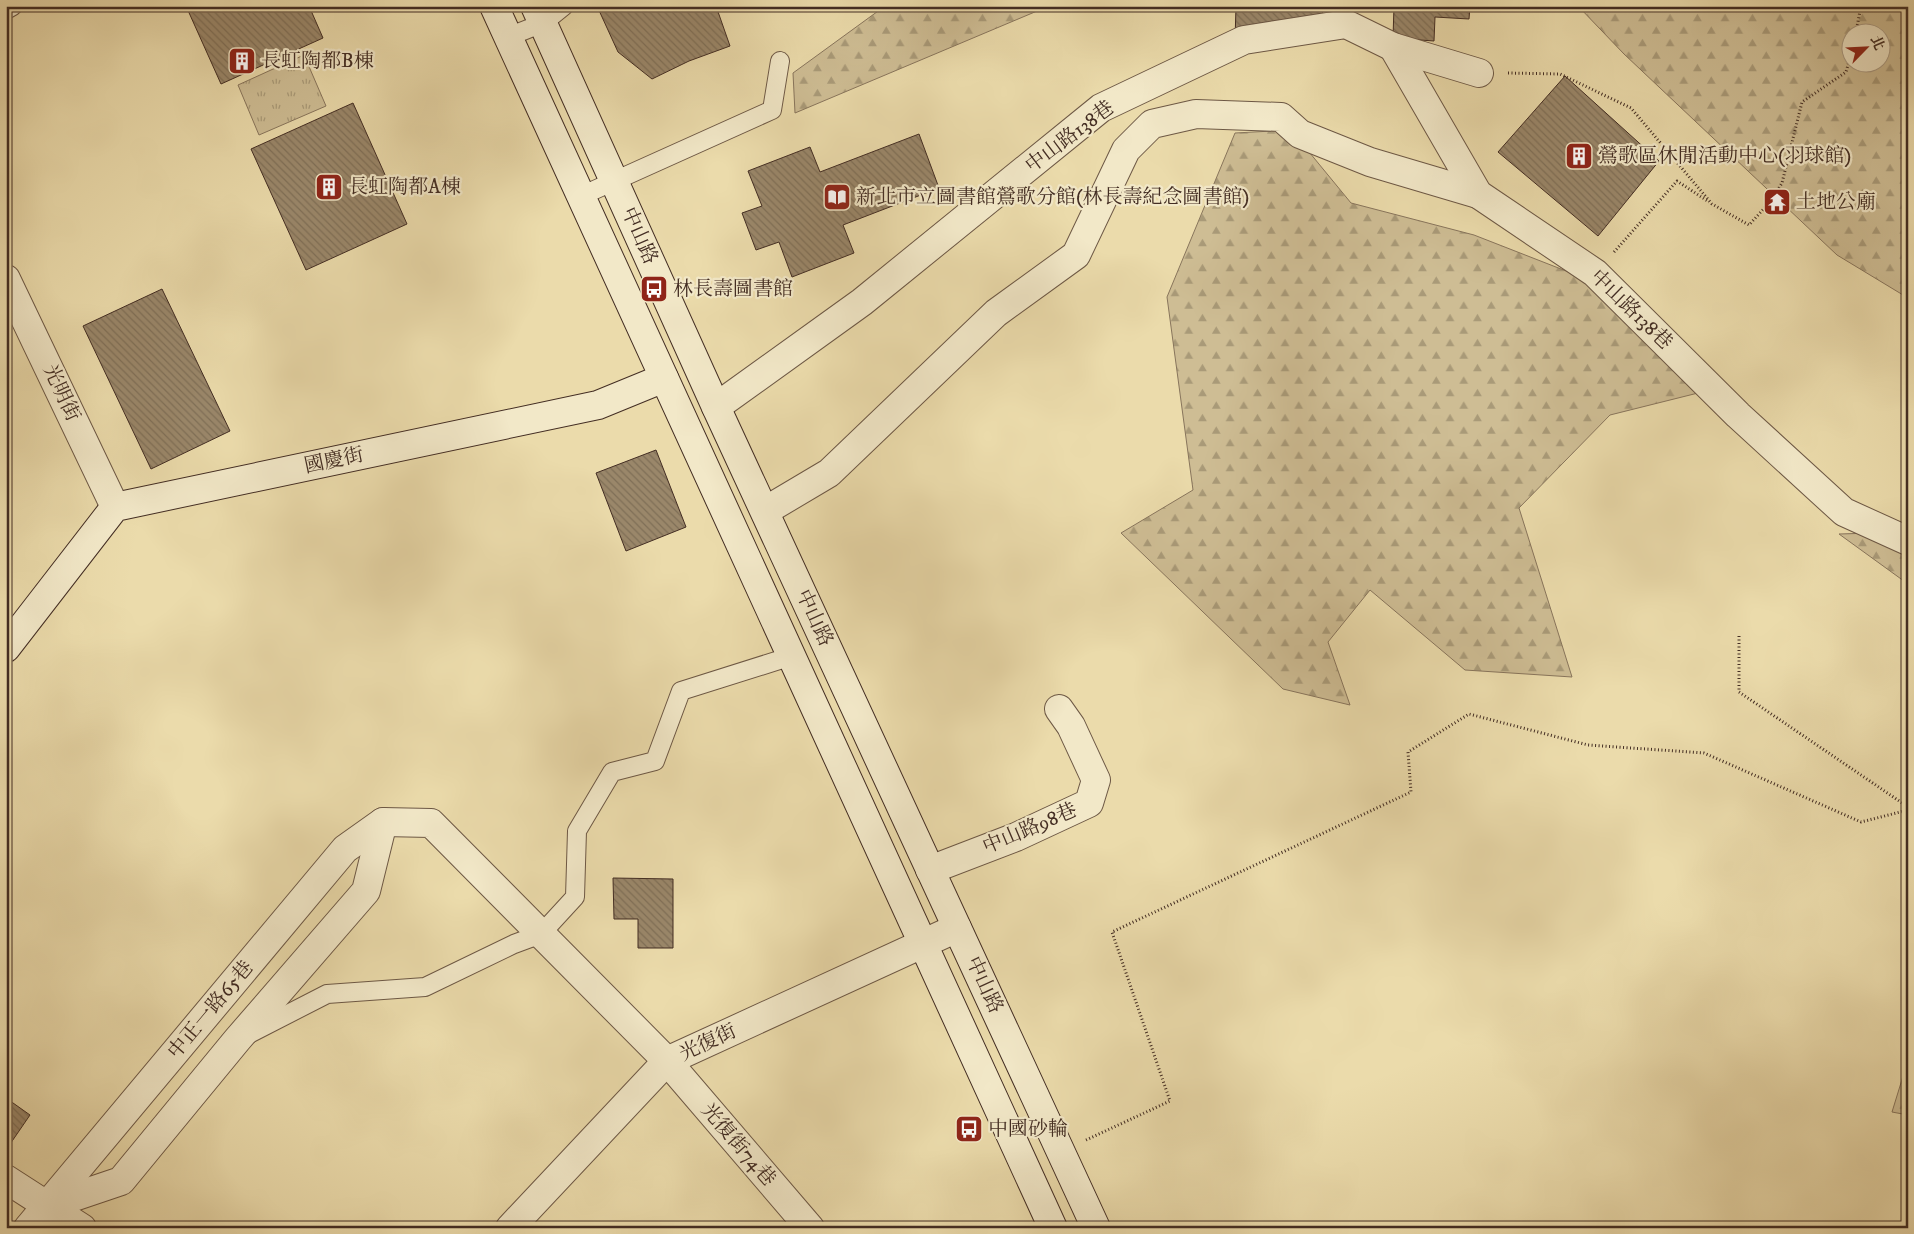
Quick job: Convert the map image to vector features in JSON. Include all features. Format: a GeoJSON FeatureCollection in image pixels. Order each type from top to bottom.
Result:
{"type":"FeatureCollection","features":[{"type":"Feature","properties":{"kind":"street","name":"中山路"},"geometry":{"type":"LineString","coordinates":[[494,6],[1053,1228]]}},
{"type":"Feature","properties":{"kind":"street","name":"中山路"},"geometry":{"type":"LineString","coordinates":[[539,15],[716,407],[1096,1228]]}},
{"type":"Feature","properties":{"kind":"street","name":"中山路138巷"},"geometry":{"type":"LineString","coordinates":[[716,407],[862,302],[1101,108],[1244,40],[1346,24],[1393,47],[1479,73]]}},
{"type":"Feature","properties":{"kind":"street","name":"中山路138巷"},"geometry":{"type":"LineString","coordinates":[[1393,47],[1478,194],[1595,273],[1738,415],[1844,512],[1908,541]]}},
{"type":"Feature","properties":{"kind":"street"},"geometry":{"type":"LineString","coordinates":[[765,511],[829,473],[996,313],[1076,255],[1126,150],[1152,124],[1196,114],[1281,117],[1300,134],[1370,162],[1478,194]]}},
{"type":"Feature","properties":{"kind":"street","name":"光明街"},"geometry":{"type":"LineString","coordinates":[[6,278],[115,507]]}},
{"type":"Feature","properties":{"kind":"street"},"geometry":{"type":"LineString","coordinates":[[664,378],[716,407]]}},
{"type":"Feature","properties":{"kind":"street","name":"國慶街"},"geometry":{"type":"LineString","coordinates":[[115,507],[598,405],[664,378]]}},
{"type":"Feature","properties":{"kind":"street"},"geometry":{"type":"LineString","coordinates":[[6,648],[115,507]]}},
{"type":"Feature","properties":{"kind":"street","name":"中山路98巷"},"geometry":{"type":"LineString","coordinates":[[930,870],[1016,837],[1090,804],[1096,780],[1071,726],[1060,710]]}},
{"type":"Feature","properties":{"kind":"street"},"geometry":{"type":"LineString","coordinates":[[383,822],[431,823],[667,1061]]}},
{"type":"Feature","properties":{"kind":"street","name":"中正一路65巷"},"geometry":{"type":"LineString","coordinates":[[45,1217],[121,1181],[237,1040],[366,891],[383,822]]}},
{"type":"Feature","properties":{"kind":"street","name":"中正一路65巷"},"geometry":{"type":"LineString","coordinates":[[45,1217],[345,849],[383,822]]}},
{"type":"Feature","properties":{"kind":"street","name":"光復街"},"geometry":{"type":"LineString","coordinates":[[510,1228],[667,1061],[957,928]]}},
{"type":"Feature","properties":{"kind":"street","name":"光復街74巷"},"geometry":{"type":"LineString","coordinates":[[667,1061],[810,1228]]}},
{"type":"Feature","properties":{"kind":"street"},"geometry":{"type":"LineString","coordinates":[[6,1179],[45,1217],[82,1228]]}},
{"type":"Feature","properties":{"kind":"street"},"geometry":{"type":"LineString","coordinates":[[28,1228],[45,1217]]}},
{"type":"Feature","properties":{"kind":"lane"},"geometry":{"type":"LineString","coordinates":[[6,10],[13,6]]}},
{"type":"Feature","properties":{"kind":"lane"},"geometry":{"type":"LineString","coordinates":[[508,37],[539,15],[564,6]]}},
{"type":"Feature","properties":{"kind":"lane"},"geometry":{"type":"LineString","coordinates":[[581,196],[772,110],[780,61]]}},
{"type":"Feature","properties":{"kind":"lane","name":"中正一路65巷"},"geometry":{"type":"LineString","coordinates":[[237,1040],[328,994],[425,988],[514,944],[541,934],[575,896],[577,831],[612,772],[655,761],[680,691],[792,656]]}},
{"type":"Feature","properties":{"kind":"path"},"geometry":{"type":"LineString","coordinates":[[1858,22],[1861,6]]}},
{"type":"Feature","properties":{"kind":"path"},"geometry":{"type":"LineString","coordinates":[[1595,273],[1677,181],[1749,225],[1770,202],[1782,184],[1802,102],[1846,72]]}},
{"type":"Feature","properties":{"kind":"path"},"geometry":{"type":"LineString","coordinates":[[1479,73],[1560,74],[1631,108],[1712,204]]}},
{"type":"Feature","properties":{"kind":"path"},"geometry":{"type":"LineString","coordinates":[[1739,636],[1739,692],[1908,808]]}},
{"type":"Feature","properties":{"kind":"path"},"geometry":{"type":"LineString","coordinates":[[1061,1151],[1170,1101],[1112,932],[1411,792],[1408,752],[1469,714],[1588,745],[1704,753],[1861,822],[1908,808]]}},
{"type":"Feature","properties":{"kind":"green space"},"geometry":{"type":"Polygon","coordinates":[[[885,6],[1049,6],[795,113],[793,73],[885,6]]]}},
{"type":"Feature","properties":{"kind":"green space"},"geometry":{"type":"Polygon","coordinates":[[[1578,6],[1908,6],[1908,298],[1837,255],[1624,54],[1578,6]]]}},
{"type":"Feature","properties":{"kind":"green space"},"geometry":{"type":"Polygon","coordinates":[[[304,55],[326,106],[259,135],[238,85],[304,55]]]}},
{"type":"Feature","properties":{"kind":"green space"},"geometry":{"type":"Polygon","coordinates":[[[1291,130],[1351,203],[1474,235],[1602,285],[1710,390],[1610,415],[1519,508],[1572,677],[1465,670],[1370,590],[1328,642],[1350,705],[1283,689],[1121,533],[1193,490],[1167,297],[1235,133],[1291,130]]]}},
{"type":"Feature","properties":{"kind":"green space"},"geometry":{"type":"Polygon","coordinates":[[[1908,532],[1908,584],[1839,534],[1908,532]]]}},
{"type":"Feature","properties":{"kind":"green space"},"geometry":{"type":"Polygon","coordinates":[[[1908,1060],[1908,1115],[1892,1112],[1908,1060]]]}},
{"type":"Feature","properties":{"kind":"building","name":"長虹陶都B棟"},"geometry":{"type":"Polygon","coordinates":[[[186,6],[309,6],[323,38],[221,84],[186,6]]]}},
{"type":"Feature","properties":{"kind":"building"},"geometry":{"type":"Polygon","coordinates":[[[597,6],[716,6],[730,46],[689,61],[652,79],[618,52],[597,6]]]}},
{"type":"Feature","properties":{"kind":"building"},"geometry":{"type":"Polygon","coordinates":[[[1236,6],[1323,6],[1322,24],[1235,41],[1236,6]]]}},
{"type":"Feature","properties":{"kind":"building"},"geometry":{"type":"Polygon","coordinates":[[[1394,6],[1470,6],[1469,19],[1435,17],[1434,41],[1393,38],[1394,6]]]}},
{"type":"Feature","properties":{"kind":"building","name":"鶯歌區休閒活動中心(羽球館)"},"geometry":{"type":"Polygon","coordinates":[[[1565,76],[1659,161],[1598,236],[1498,152],[1565,76]]]}},
{"type":"Feature","properties":{"kind":"building","name":"長虹陶都A棟"},"geometry":{"type":"Polygon","coordinates":[[[353,103],[407,224],[306,270],[251,149],[353,103]]]}},
{"type":"Feature","properties":{"kind":"building","name":"新北市立圖書館鶯歌分館(林長壽紀念圖書館)"},"geometry":{"type":"Polygon","coordinates":[[[919,134],[939,188],[843,225],[854,253],[792,277],[779,242],[756,250],[742,213],[762,206],[748,171],[810,147],[820,172],[919,134]]]}},
{"type":"Feature","properties":{"kind":"building"},"geometry":{"type":"Polygon","coordinates":[[[162,289],[230,431],[151,469],[83,326],[162,289]]]}},
{"type":"Feature","properties":{"kind":"building"},"geometry":{"type":"Polygon","coordinates":[[[656,450],[686,527],[626,551],[596,473],[656,450]]]}},
{"type":"Feature","properties":{"kind":"building"},"geometry":{"type":"Polygon","coordinates":[[[613,878],[673,879],[673,948],[638,948],[638,919],[614,919],[613,878]]]}},
{"type":"Feature","properties":{"kind":"building"},"geometry":{"type":"Polygon","coordinates":[[[6,1098],[30,1115],[6,1150],[6,1098]]]}},
{"type":"Feature","properties":{"kind":"place","name":"長虹陶都B棟"},"geometry":{"type":"Point","coordinates":[242,61]}},
{"type":"Feature","properties":{"kind":"place","name":"鶯歌區休閒活動中心(羽球館)"},"geometry":{"type":"Point","coordinates":[1579,156]}},
{"type":"Feature","properties":{"kind":"place","name":"長虹陶都A棟"},"geometry":{"type":"Point","coordinates":[329,187]}},
{"type":"Feature","properties":{"kind":"place","name":"新北市立圖書館鶯歌分館(林長壽紀念圖書館)"},"geometry":{"type":"Point","coordinates":[837,197]}},
{"type":"Feature","properties":{"kind":"place","name":"土地公廟"},"geometry":{"type":"Point","coordinates":[1777,202]}},
{"type":"Feature","properties":{"kind":"place","name":"林長壽圖書館"},"geometry":{"type":"Point","coordinates":[654,289]}},
{"type":"Feature","properties":{"kind":"place","name":"中國砂輪"},"geometry":{"type":"Point","coordinates":[969,1129]}}]}
